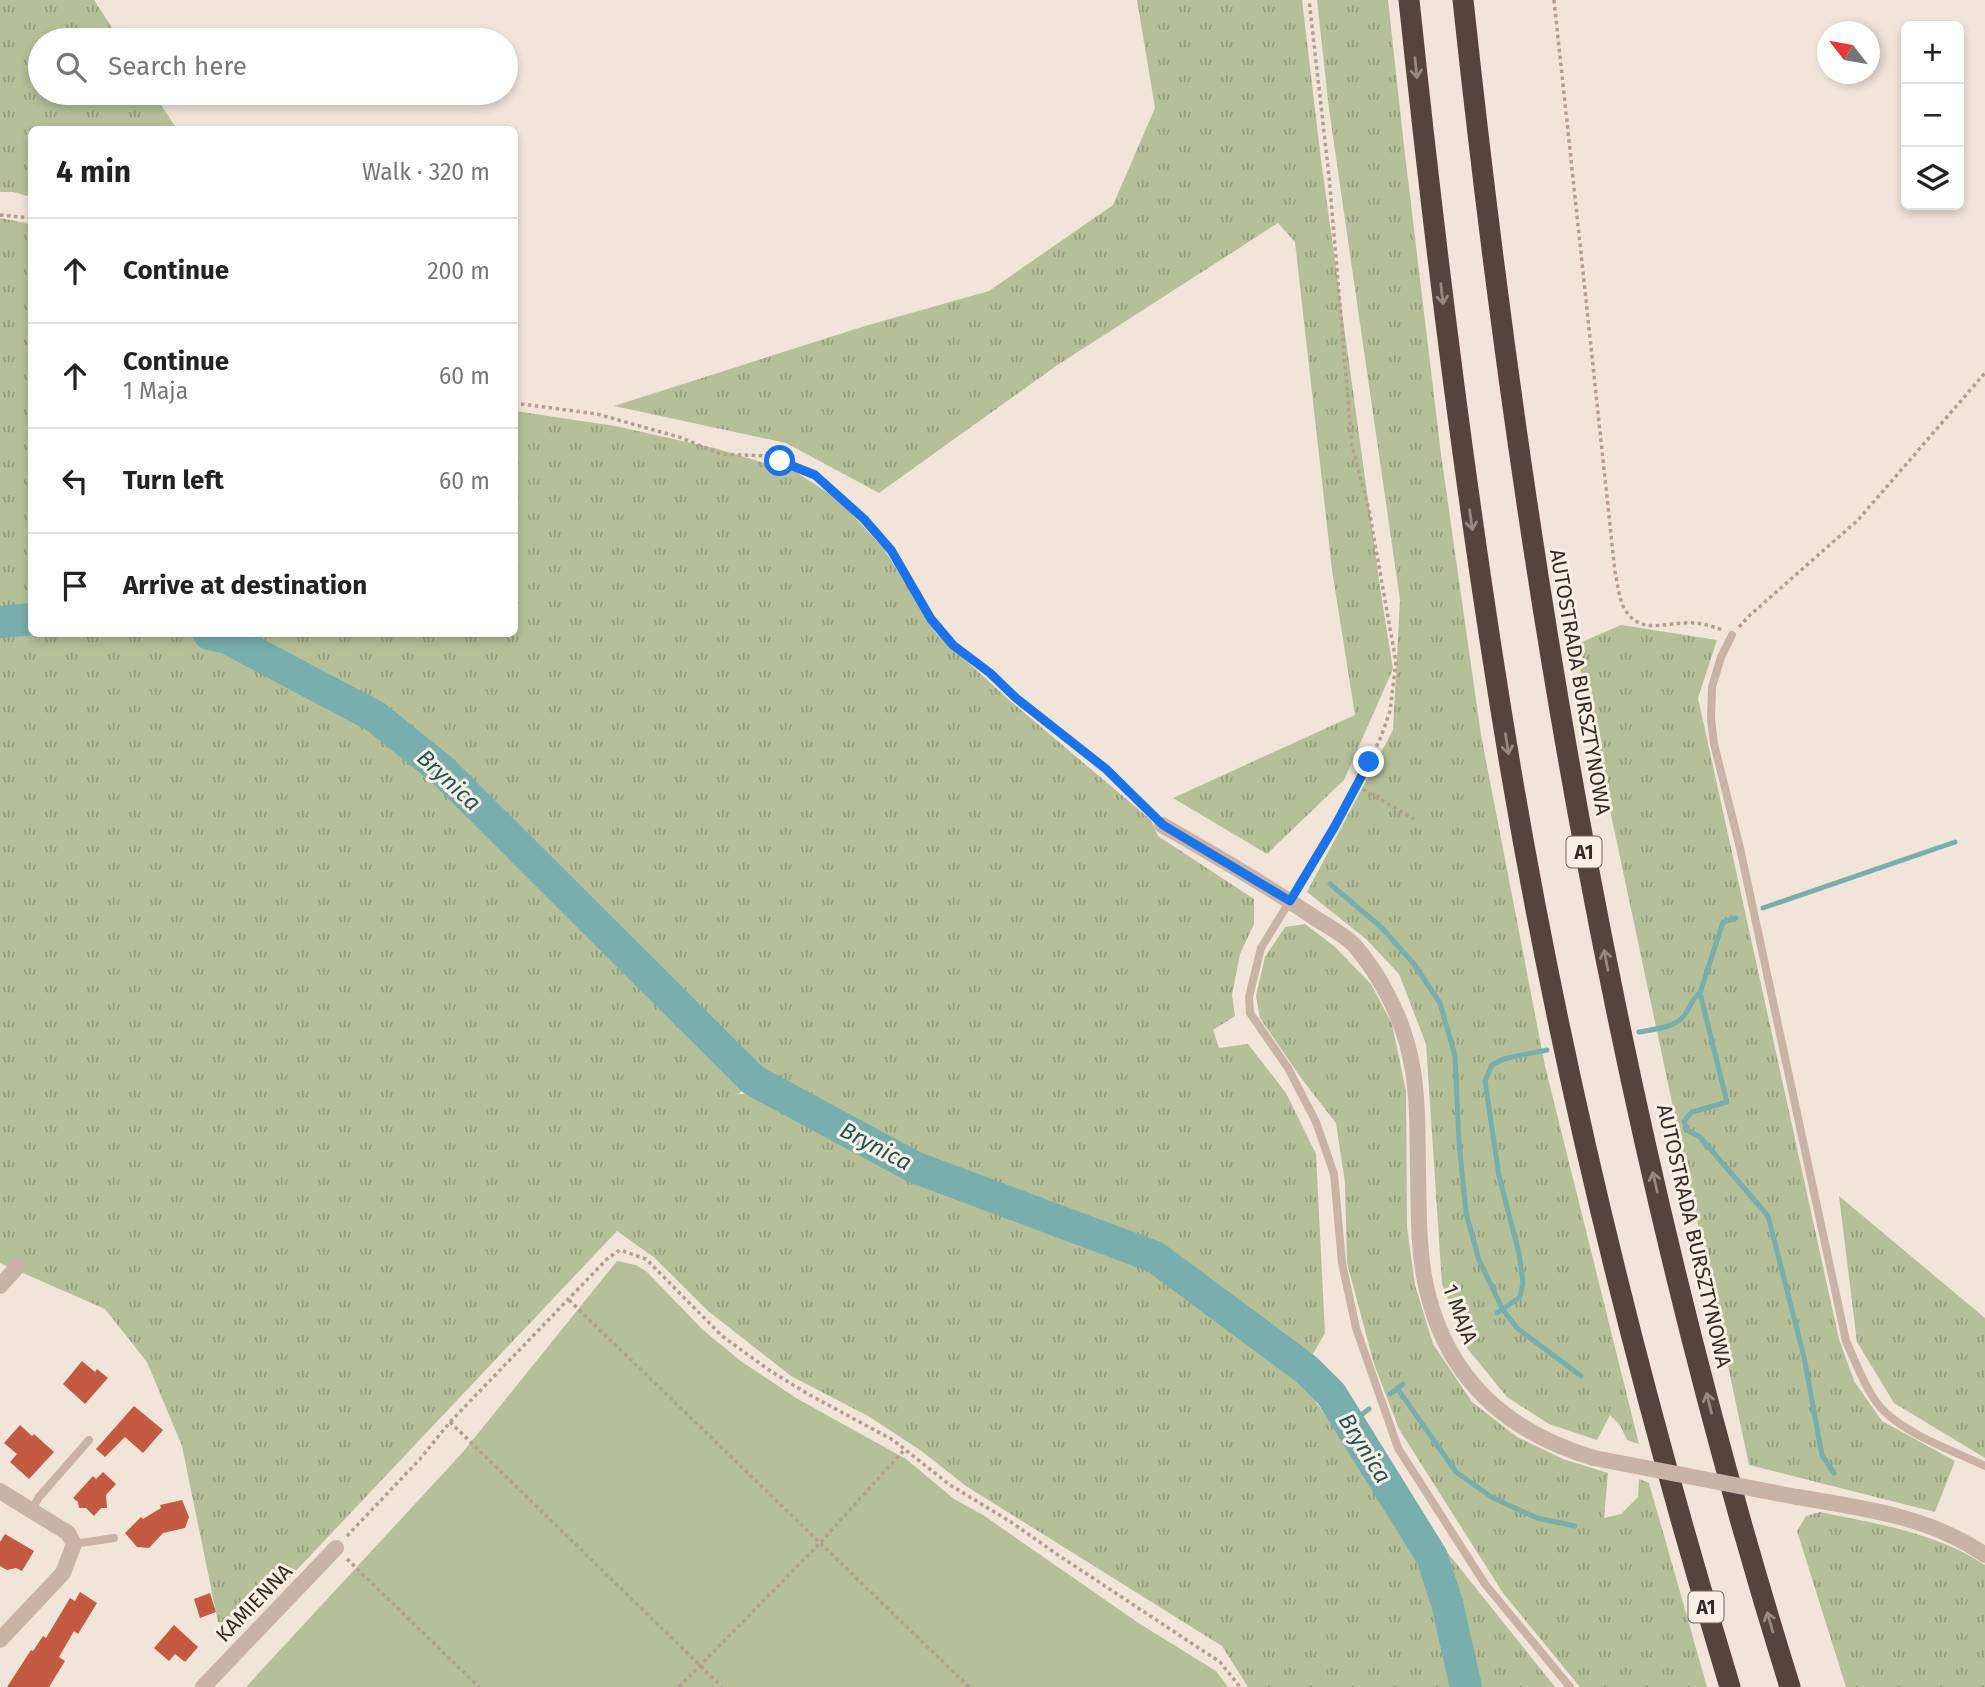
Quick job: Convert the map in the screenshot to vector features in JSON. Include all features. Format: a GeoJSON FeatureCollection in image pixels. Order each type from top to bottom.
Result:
{"type":"FeatureCollection","features":[{"type":"Feature","properties":{"kind":"highway","name":"A1"},"geometry":{"type":"LineString","coordinates":[[1409,0],[1468,498],[1520,820],[1580,1114],[1619,1284],[1686,1538],[1730,1687]]}},
{"type":"Feature","properties":{"kind":"highway","name":"AUTOSTRADA BURSZTYNOWA"},"geometry":{"type":"LineString","coordinates":[[1463,0],[1521,467],[1587,866],[1618,1021],[1674,1269],[1722,1453],[1790,1687]]}},
{"type":"Feature","properties":{"kind":"street","name":"1 MAJA"},"geometry":{"type":"LineString","coordinates":[[1163,825],[1290,901],[1354,944],[1384,988],[1405,1030],[1417,1091],[1422,1262],[1435,1317],[1450,1352],[1467,1378],[1508,1419],[1535,1435],[1594,1458],[1875,1511],[1930,1525],[1964,1540],[1985,1555]]}},
{"type":"Feature","properties":{"kind":"street"},"geometry":{"type":"LineString","coordinates":[[0,1286],[18,1266]]}},
{"type":"Feature","properties":{"kind":"street"},"geometry":{"type":"LineString","coordinates":[[0,1491],[68,1533],[74,1544],[63,1573],[0,1640]]}},
{"type":"Feature","properties":{"kind":"street","name":"KAMIENNA"},"geometry":{"type":"LineString","coordinates":[[203,1687],[336,1548]]}},
{"type":"Feature","properties":{"kind":"lane"},"geometry":{"type":"LineString","coordinates":[[1732,635],[1721,657],[1712,687],[1711,719],[1714,744],[1740,848],[1846,1341],[1864,1380],[1884,1411],[1910,1430],[1985,1466]]}},
{"type":"Feature","properties":{"kind":"lane"},"geometry":{"type":"LineString","coordinates":[[1290,901],[1261,948],[1249,997],[1250,1013],[1288,1068],[1316,1122],[1334,1174],[1342,1263],[1356,1328],[1398,1448],[1485,1584],[1570,1687]]}},
{"type":"Feature","properties":{"kind":"lane"},"geometry":{"type":"LineString","coordinates":[[32,1510],[39,1497],[89,1440]]}},
{"type":"Feature","properties":{"kind":"lane"},"geometry":{"type":"LineString","coordinates":[[74,1544],[114,1538]]}},
{"type":"Feature","properties":{"kind":"path"},"geometry":{"type":"LineString","coordinates":[[1290,901],[1357,786],[1381,737],[1390,711],[1396,662],[1369,510],[1352,446],[1329,176],[1309,0]]}},
{"type":"Feature","properties":{"kind":"path"},"geometry":{"type":"LineString","coordinates":[[1554,0],[1613,558],[1621,597],[1628,614],[1642,624],[1706,624],[1732,635],[1749,616],[1858,520],[1985,373]]}},
{"type":"Feature","properties":{"kind":"path"},"geometry":{"type":"LineString","coordinates":[[0,215],[28,218]]}},
{"type":"Feature","properties":{"kind":"path"},"geometry":{"type":"LineString","coordinates":[[518,404],[597,414],[679,437],[721,454],[766,456],[815,475],[864,519],[891,550],[931,619],[953,645],[1106,769],[1163,825]]}},
{"type":"Feature","properties":{"kind":"path"},"geometry":{"type":"LineString","coordinates":[[1357,786],[1415,819]]}},
{"type":"Feature","properties":{"kind":"path"},"geometry":{"type":"LineString","coordinates":[[479,1687],[336,1548],[420,1459],[450,1422],[608,1258],[620,1250],[636,1254],[658,1270],[723,1336],[808,1394],[893,1440],[950,1485],[1011,1522],[1220,1662],[1240,1687]]}},
{"type":"Feature","properties":{"kind":"path"},"geometry":{"type":"LineString","coordinates":[[569,1300],[969,1687]]}},
{"type":"Feature","properties":{"kind":"path"},"geometry":{"type":"LineString","coordinates":[[450,1422],[722,1687]]}},
{"type":"Feature","properties":{"kind":"path"},"geometry":{"type":"LineString","coordinates":[[679,1687],[819,1544],[905,1449]]}},
{"type":"Feature","properties":{"kind":"green space"},"geometry":{"type":"Polygon","coordinates":[[[0,0],[94,0],[112,28],[28,28],[28,105],[161,105],[175,126],[28,126],[28,196],[0,192],[0,0]]]}},
{"type":"Feature","properties":{"kind":"green space"},"geometry":{"type":"Polygon","coordinates":[[[1137,0],[1302,0],[1321,160],[1393,669],[1344,780],[1267,854],[1173,798],[1355,715],[1332,570],[1295,242],[1278,223],[1056,366],[879,493],[786,443],[614,406],[865,326],[989,291],[1113,205],[1155,108],[1137,0]]]}},
{"type":"Feature","properties":{"kind":"green space"},"geometry":{"type":"Polygon","coordinates":[[[1317,0],[1388,0],[1441,454],[1481,735],[1545,1066],[1639,1444],[1627,1440],[1620,1425],[1610,1415],[1597,1440],[1549,1424],[1507,1397],[1467,1348],[1442,1284],[1426,1044],[1399,974],[1366,939],[1307,892],[1393,730],[1400,600],[1329,109],[1317,0]]]}},
{"type":"Feature","properties":{"kind":"green space"},"geometry":{"type":"Polygon","coordinates":[[[0,218],[28,223],[28,637],[518,637],[518,411],[615,426],[714,448],[796,472],[839,500],[884,549],[936,633],[1008,699],[1151,820],[1158,836],[1254,899],[1254,924],[1240,954],[1232,995],[1235,1016],[1213,1030],[1219,1048],[1248,1044],[1286,1093],[1316,1154],[1325,1333],[1299,1378],[1426,1558],[1440,1607],[1456,1687],[1248,1687],[1222,1646],[966,1486],[920,1450],[868,1416],[791,1376],[708,1311],[655,1258],[617,1231],[240,1630],[218,1622],[182,1446],[147,1362],[105,1309],[0,1263],[0,218]],[[760,1069],[739,1094],[795,1093],[760,1069]]]}},
{"type":"Feature","properties":{"kind":"green space"},"geometry":{"type":"Polygon","coordinates":[[[1621,625],[1717,640],[1698,698],[1839,1339],[1854,1381],[1882,1421],[1955,1461],[1935,1512],[1749,1465],[1575,645],[1621,625]]]}},
{"type":"Feature","properties":{"kind":"green space"},"geometry":{"type":"Polygon","coordinates":[[[1305,924],[1334,946],[1371,984],[1392,1024],[1406,1091],[1407,1227],[1415,1285],[1433,1344],[1472,1402],[1517,1437],[1563,1459],[1608,1473],[1604,1518],[1621,1514],[1638,1497],[1639,1479],[1649,1483],[1707,1687],[1580,1687],[1503,1593],[1399,1429],[1374,1364],[1347,1263],[1345,1183],[1336,1123],[1260,1018],[1256,996],[1265,957],[1285,927],[1305,924]]]}},
{"type":"Feature","properties":{"kind":"green space"},"geometry":{"type":"Polygon","coordinates":[[[1839,1196],[1985,1318],[1985,1458],[1894,1403],[1857,1342],[1839,1196]]]}},
{"type":"Feature","properties":{"kind":"green space"},"geometry":{"type":"Polygon","coordinates":[[[617,1261],[636,1265],[647,1272],[703,1330],[742,1362],[796,1398],[906,1459],[954,1499],[983,1515],[1140,1624],[1216,1671],[1228,1687],[246,1687],[463,1452],[617,1261]]]}},
{"type":"Feature","properties":{"kind":"green space"},"geometry":{"type":"Polygon","coordinates":[[[1820,1512],[1926,1537],[1946,1544],[1985,1565],[1985,1687],[1846,1687],[1797,1531],[1806,1516],[1820,1512]]]}},
{"type":"Feature","properties":{"kind":"green space"},"geometry":{"type":"Polygon","coordinates":[[[1439,1542],[1555,1687],[1473,1687],[1439,1542]]]}},
{"type":"Feature","properties":{"kind":"building"},"geometry":{"type":"Polygon","coordinates":[[[82,1361],[108,1378],[85,1404],[63,1384],[82,1361]]]}},
{"type":"Feature","properties":{"kind":"building"},"geometry":{"type":"Polygon","coordinates":[[[134,1406],[163,1430],[143,1453],[125,1437],[105,1457],[96,1449],[134,1406]]]}},
{"type":"Feature","properties":{"kind":"building"},"geometry":{"type":"Polygon","coordinates":[[[20,1425],[54,1452],[29,1479],[10,1462],[17,1454],[4,1443],[20,1425]]]}},
{"type":"Feature","properties":{"kind":"building"},"geometry":{"type":"Polygon","coordinates":[[[103,1472],[116,1484],[106,1495],[107,1508],[101,1508],[94,1516],[86,1508],[79,1508],[78,1502],[73,1498],[93,1476],[96,1479],[103,1472]]]}},
{"type":"Feature","properties":{"kind":"building"},"geometry":{"type":"Polygon","coordinates":[[[182,1500],[189,1517],[185,1528],[163,1533],[149,1548],[137,1547],[125,1533],[141,1517],[143,1519],[161,1508],[160,1505],[182,1500]]]}},
{"type":"Feature","properties":{"kind":"building"},"geometry":{"type":"Polygon","coordinates":[[[5,1534],[34,1551],[22,1571],[16,1568],[7,1570],[0,1566],[0,1542],[5,1534]]]}},
{"type":"Feature","properties":{"kind":"building"},"geometry":{"type":"Polygon","coordinates":[[[80,1592],[97,1603],[78,1634],[74,1631],[59,1657],[65,1661],[49,1687],[7,1687],[31,1650],[33,1651],[43,1636],[46,1638],[70,1598],[75,1601],[80,1592]]]}},
{"type":"Feature","properties":{"kind":"building"},"geometry":{"type":"Polygon","coordinates":[[[210,1593],[216,1612],[200,1618],[194,1599],[210,1593]]]}},
{"type":"Feature","properties":{"kind":"building"},"geometry":{"type":"Polygon","coordinates":[[[174,1625],[198,1647],[185,1662],[175,1654],[169,1661],[154,1648],[174,1625]]]}},
{"type":"Feature","properties":{"kind":"waterway","name":"Brynica"},"geometry":{"type":"LineString","coordinates":[[0,622],[28,619]]}},
{"type":"Feature","properties":{"kind":"waterway","name":"Brynica"},"geometry":{"type":"LineString","coordinates":[[222,637],[376,717],[443,771],[753,1080],[914,1167],[1155,1257],[1306,1369],[1331,1394],[1432,1557],[1447,1603],[1466,1687]]}},
{"type":"Feature","properties":{"kind":"waterway"},"geometry":{"type":"LineString","coordinates":[[1763,908],[1955,842]]}},
{"type":"Feature","properties":{"kind":"waterway"},"geometry":{"type":"LineString","coordinates":[[1330,884],[1381,927],[1414,964],[1440,1003],[1455,1056],[1466,1213],[1479,1260],[1503,1310],[1517,1328],[1581,1376]]}},
{"type":"Feature","properties":{"kind":"waterway"},"geometry":{"type":"LineString","coordinates":[[1639,1032],[1669,1026],[1683,1017],[1700,993],[1723,922],[1736,918]]}},
{"type":"Feature","properties":{"kind":"waterway"},"geometry":{"type":"LineString","coordinates":[[1700,993],[1727,1102],[1692,1112],[1684,1121],[1687,1130],[1700,1137],[1768,1216],[1804,1357],[1822,1455],[1834,1473]]}},
{"type":"Feature","properties":{"kind":"waterway"},"geometry":{"type":"LineString","coordinates":[[1497,1313],[1520,1297],[1523,1283],[1519,1253],[1499,1176],[1485,1081],[1492,1065],[1503,1059],[1547,1050]]}},
{"type":"Feature","properties":{"kind":"waterway"},"geometry":{"type":"LineString","coordinates":[[1390,1394],[1403,1384]]}},
{"type":"Feature","properties":{"kind":"waterway"},"geometry":{"type":"LineString","coordinates":[[1397,1388],[1456,1472],[1493,1498],[1537,1518],[1575,1526]]}},
{"type":"Feature","properties":{"kind":"waterway"},"geometry":{"type":"LineString","coordinates":[[1349,1424],[1369,1409]]}},
{"type":"Feature","properties":{"kind":"route"},"geometry":{"type":"LineString","coordinates":[[780,461],[815,475],[864,519],[891,550],[931,619],[953,645],[1106,769],[1163,825],[1290,901],[1369,762]]}}]}
